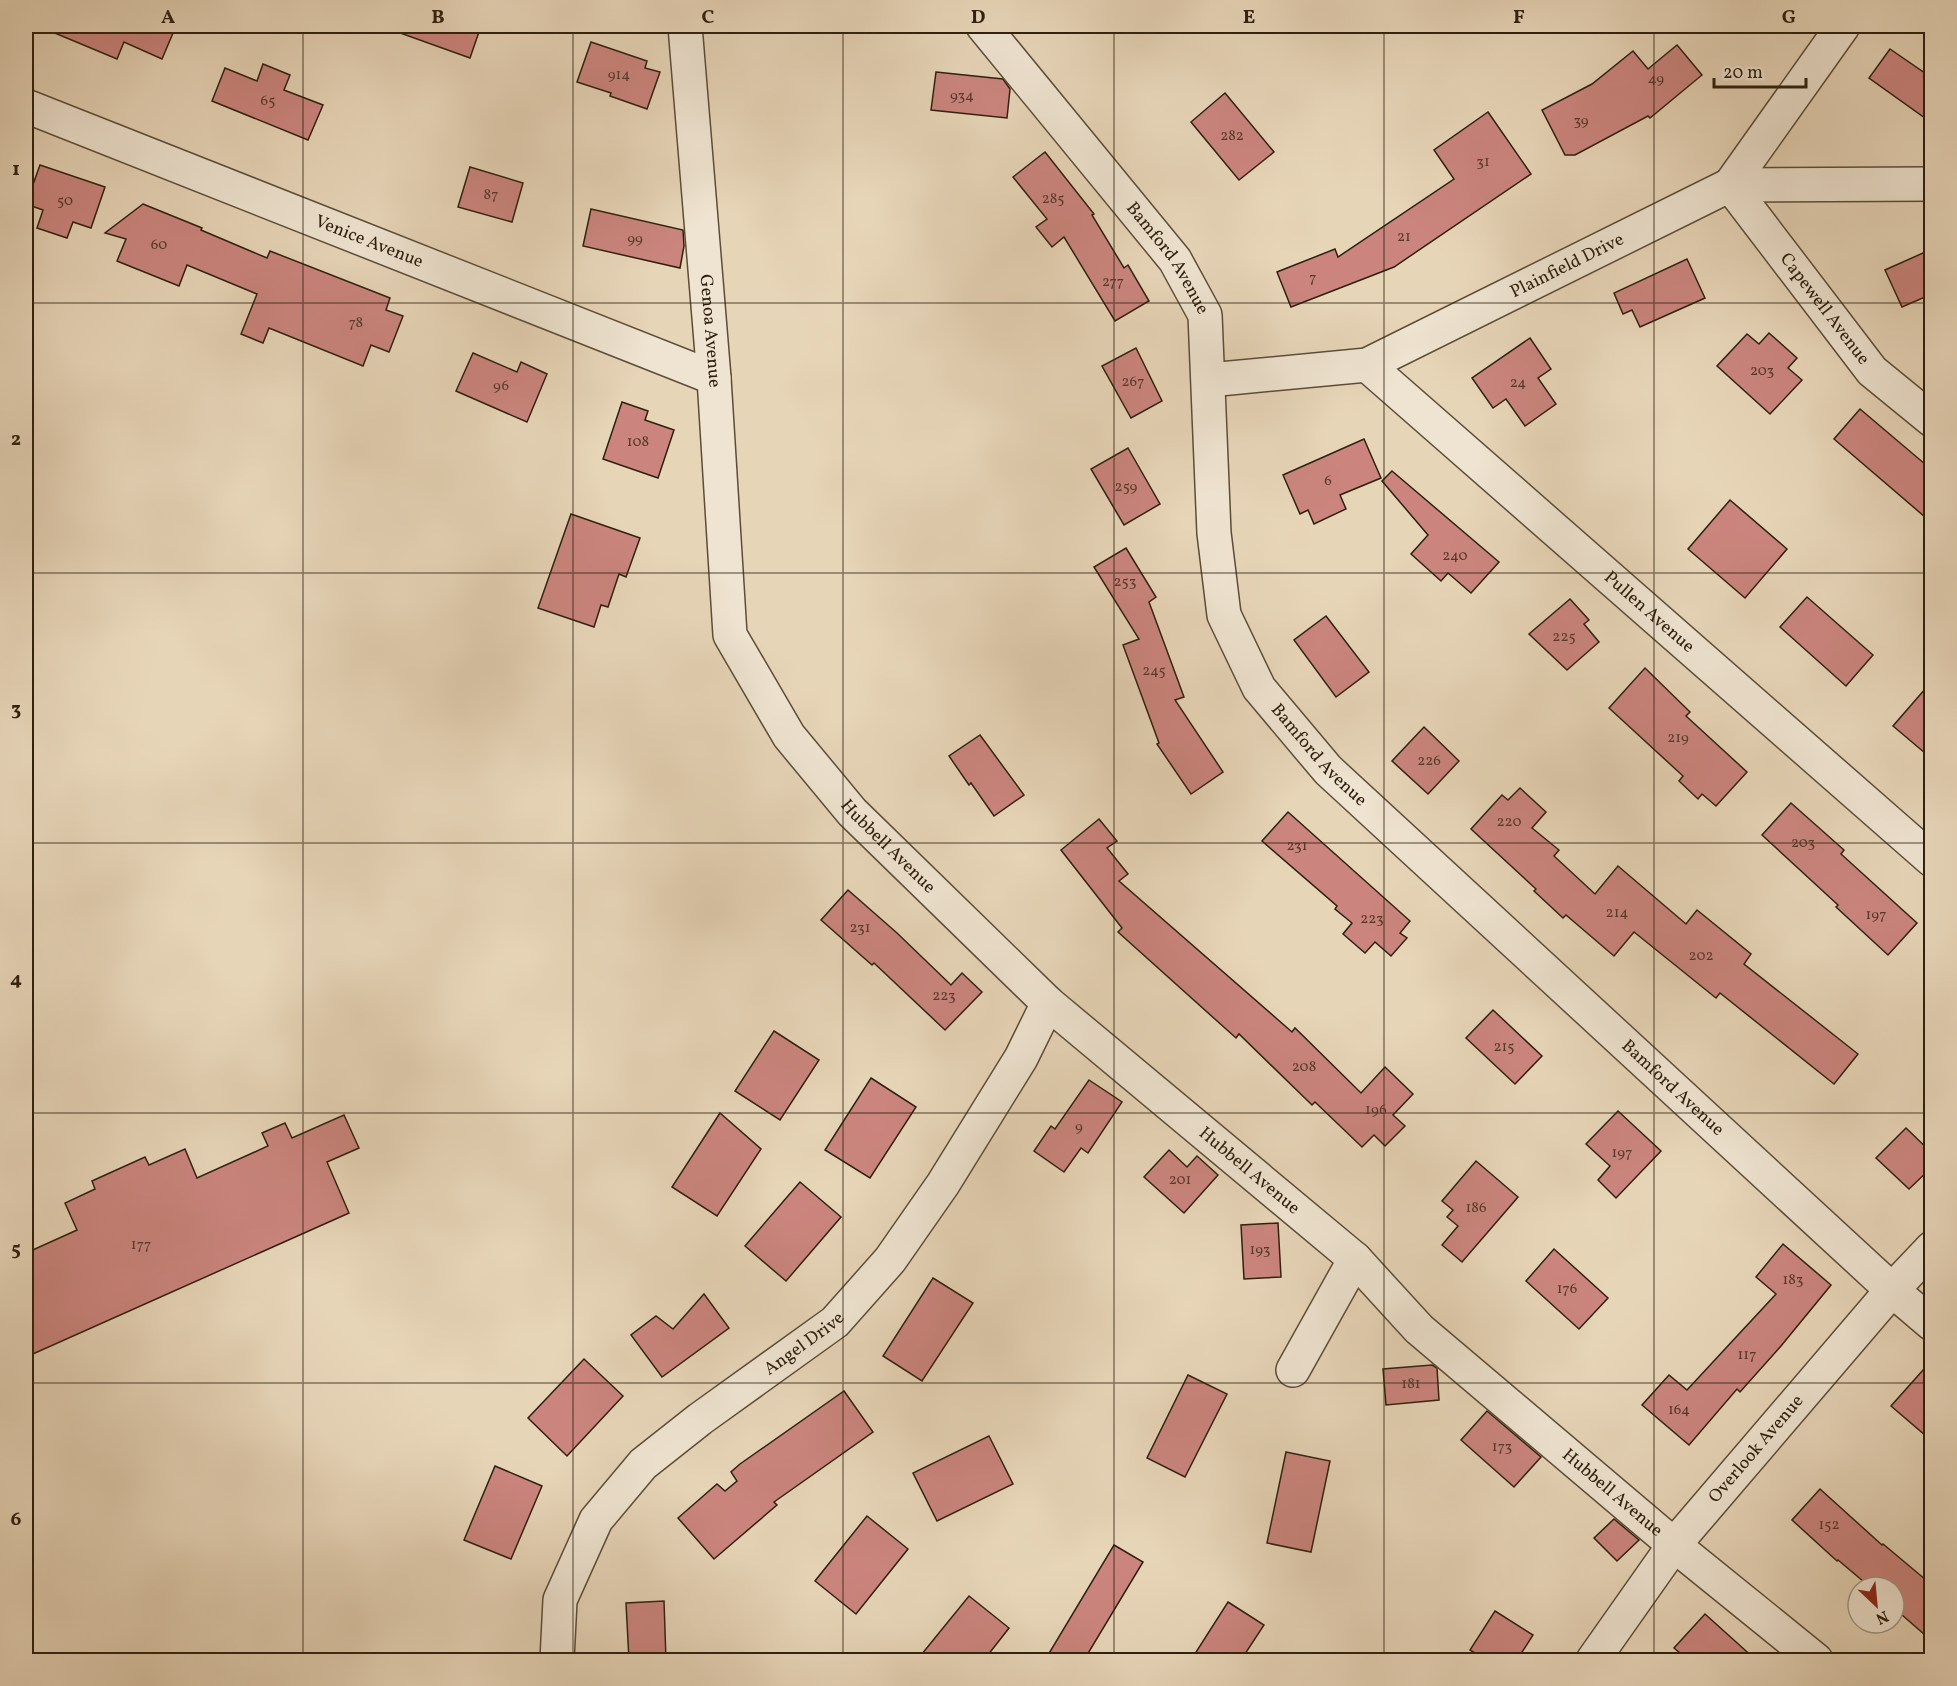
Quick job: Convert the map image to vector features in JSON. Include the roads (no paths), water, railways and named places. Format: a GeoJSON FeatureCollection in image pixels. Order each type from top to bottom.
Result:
{"type":"FeatureCollection","features":[{"type":"Feature","properties":{"kind":"street","name":"Genoa Avenue"},"geometry":{"type":"LineString","coordinates":[[685,26],[714,378],[730,635]]}},
{"type":"Feature","properties":{"kind":"street","name":"Bamford Avenue"},"geometry":{"type":"LineString","coordinates":[[983,26],[1175,260],[1206,315],[1214,533],[1224,615],[1259,688],[1328,770],[1892,1290],[1932,1324]]}},
{"type":"Feature","properties":{"kind":"street"},"geometry":{"type":"LineString","coordinates":[[1730,185],[1843,26]]}},
{"type":"Feature","properties":{"kind":"street","name":"Venice Avenue"},"geometry":{"type":"LineString","coordinates":[[26,106],[714,378]]}},
{"type":"Feature","properties":{"kind":"street","name":"Plainfield Drive"},"geometry":{"type":"LineString","coordinates":[[1209,380],[1367,365],[1730,185],[1932,184]]}},
{"type":"Feature","properties":{"kind":"street","name":"Capewell Avenue"},"geometry":{"type":"LineString","coordinates":[[1730,185],[1872,371],[1932,420]]}},
{"type":"Feature","properties":{"kind":"street","name":"Pullen Avenue"},"geometry":{"type":"LineString","coordinates":[[1367,365],[1932,860]]}},
{"type":"Feature","properties":{"kind":"street","name":"Hubbell Avenue"},"geometry":{"type":"LineString","coordinates":[[730,635],[789,736],[852,812],[1048,1003],[1355,1258],[1419,1329],[1674,1545],[1816,1660]]}},
{"type":"Feature","properties":{"kind":"street","name":"Angel Drive"},"geometry":{"type":"LineString","coordinates":[[557,1660],[560,1600],[596,1520],[643,1464],[700,1419],[834,1322],[890,1260],[943,1184],[1009,1077],[1048,1003]]}},
{"type":"Feature","properties":{"kind":"street","name":"Overlook Avenue"},"geometry":{"type":"LineString","coordinates":[[1593,1660],[1674,1545],[1892,1290],[1932,1248]]}},
{"type":"Feature","properties":{"kind":"street"},"geometry":{"type":"LineString","coordinates":[[1293,1370],[1355,1258]]}}]}
